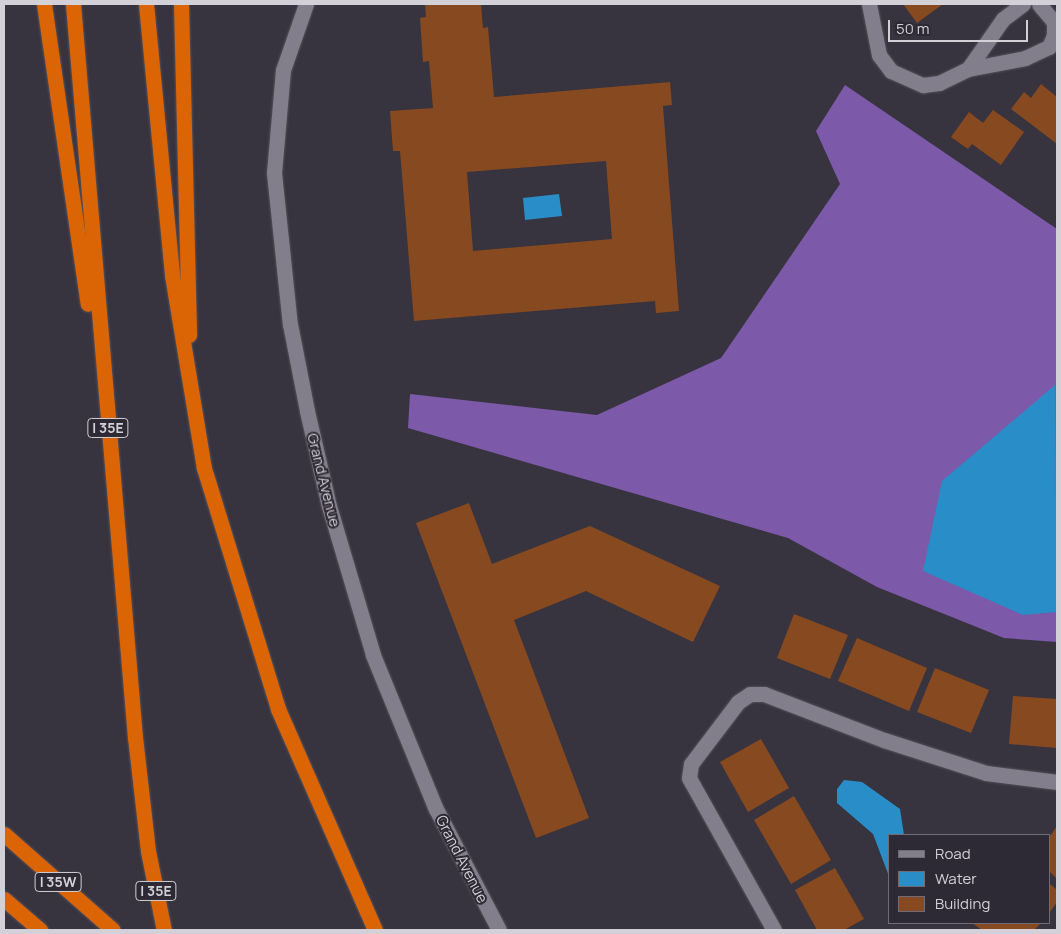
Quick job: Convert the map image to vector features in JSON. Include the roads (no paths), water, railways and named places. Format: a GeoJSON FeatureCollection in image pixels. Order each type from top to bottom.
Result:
{"type":"FeatureCollection","features":[{"type":"Feature","properties":{"kind":"highway"},"geometry":{"type":"LineString","coordinates":[[44,4],[108,436]]}},
{"type":"Feature","properties":{"kind":"highway","name":"I 35E"},"geometry":{"type":"LineString","coordinates":[[73,4],[108,436],[148,851],[164,930]]}},
{"type":"Feature","properties":{"kind":"highway"},"geometry":{"type":"LineString","coordinates":[[146,4],[172,275],[191,396],[226,550],[278,709],[374,930]]}},
{"type":"Feature","properties":{"kind":"highway"},"geometry":{"type":"LineString","coordinates":[[181,4],[191,396]]}},
{"type":"Feature","properties":{"kind":"highway","name":"I 35W"},"geometry":{"type":"LineString","coordinates":[[4,834],[113,930]]}},
{"type":"Feature","properties":{"kind":"highway"},"geometry":{"type":"LineString","coordinates":[[4,899],[40,930]]}},
{"type":"Feature","properties":{"kind":"street","name":"Grand Avenue"},"geometry":{"type":"LineString","coordinates":[[306,4],[284,70],[274,173],[290,324],[307,411],[329,506],[373,655],[436,809],[499,930]]}},
{"type":"Feature","properties":{"kind":"street"},"geometry":{"type":"LineString","coordinates":[[870,4],[878,55],[891,71],[922,85],[939,83],[968,68],[1025,58],[1049,47],[1054,35],[1054,22],[1039,4]]}},
{"type":"Feature","properties":{"kind":"street"},"geometry":{"type":"LineString","coordinates":[[968,68],[1003,19],[1023,4]]}},
{"type":"Feature","properties":{"kind":"street"},"geometry":{"type":"LineString","coordinates":[[774,930],[689,778],[691,764],[738,702],[750,694],[764,694],[884,740],[986,773],[1057,782]]}},
{"type":"Feature","properties":{"kind":"water"},"geometry":{"type":"Polygon","coordinates":[[[559,194],[562,216],[525,220],[523,198],[559,194]]]}},
{"type":"Feature","properties":{"kind":"water"},"geometry":{"type":"Polygon","coordinates":[[[1055,385],[1057,612],[1023,615],[923,571],[942,481],[1055,385]]]}},
{"type":"Feature","properties":{"kind":"water"},"geometry":{"type":"Polygon","coordinates":[[[844,780],[862,782],[900,809],[904,834],[888,834],[888,874],[873,834],[837,803],[837,789],[844,780]]]}}]}
